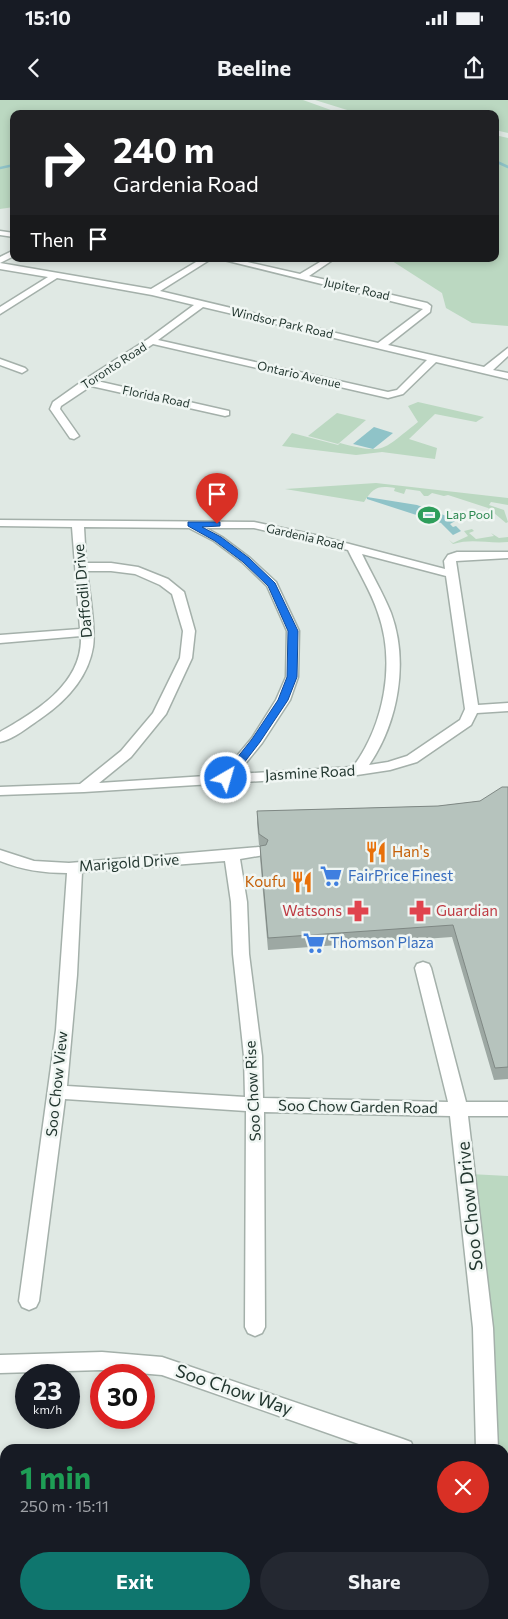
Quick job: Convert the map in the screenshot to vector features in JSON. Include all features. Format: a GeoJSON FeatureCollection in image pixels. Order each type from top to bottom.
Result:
{"type":"FeatureCollection","features":[{"type":"Feature","properties":{"kind":"street"},"geometry":{"type":"LineString","coordinates":[[152,292],[202,262]]}},
{"type":"Feature","properties":{"kind":"street","name":"Jupiter Road"},"geometry":{"type":"LineString","coordinates":[[237,262],[427,306],[427,310],[380,346]]}},
{"type":"Feature","properties":{"kind":"street"},"geometry":{"type":"LineString","coordinates":[[301,277],[325,262]]}},
{"type":"Feature","properties":{"kind":"street","name":"Windsor Park Road"},"geometry":{"type":"LineString","coordinates":[[0,266],[152,292],[508,376]]}},
{"type":"Feature","properties":{"kind":"street"},"geometry":{"type":"LineString","coordinates":[[0,310],[55,276]]}},
{"type":"Feature","properties":{"kind":"street","name":"Toronto Road"},"geometry":{"type":"LineString","coordinates":[[74,436],[55,409],[57,404],[87,382],[151,341],[202,304]]}},
{"type":"Feature","properties":{"kind":"street","name":"Ontario Avenue"},"geometry":{"type":"LineString","coordinates":[[151,341],[388,395],[400,392],[434,358]]}},
{"type":"Feature","properties":{"kind":"street"},"geometry":{"type":"LineString","coordinates":[[486,371],[508,351]]}},
{"type":"Feature","properties":{"kind":"street"},"geometry":{"type":"LineString","coordinates":[[0,362],[22,370]]}},
{"type":"Feature","properties":{"kind":"street","name":"Florida Road"},"geometry":{"type":"LineString","coordinates":[[87,382],[225,413]]}},
{"type":"Feature","properties":{"kind":"street","name":"Gardenia Road"},"geometry":{"type":"LineString","coordinates":[[0,523],[61,516],[251,516],[451,569]]}},
{"type":"Feature","properties":{"kind":"street","name":"Gardenia Road"},"geometry":{"type":"LineString","coordinates":[[18,522],[254,525],[451,569]]}},
{"type":"Feature","properties":{"kind":"street","name":"Daffodil Drive"},"geometry":{"type":"LineString","coordinates":[[0,738],[38,714],[68,687],[78,674],[84,660],[87,645],[78,524]]}},
{"type":"Feature","properties":{"kind":"street"},"geometry":{"type":"LineString","coordinates":[[191,524],[218,539],[246,560],[272,585],[293,631],[292,677],[283,700],[257,740],[226,778]]}},
{"type":"Feature","properties":{"kind":"street"},"geometry":{"type":"LineString","coordinates":[[354,548],[376,590],[386,617],[392,666],[391,688],[381,728],[373,747],[357,771]]}},
{"type":"Feature","properties":{"kind":"street"},"geometry":{"type":"LineString","coordinates":[[508,555],[452,557],[451,569],[472,709],[508,708]]}},
{"type":"Feature","properties":{"kind":"street"},"geometry":{"type":"LineString","coordinates":[[82,567],[111,567],[138,571],[164,582],[178,592],[189,631],[186,658],[159,714],[126,754],[84,788]]}},
{"type":"Feature","properties":{"kind":"street"},"geometry":{"type":"LineString","coordinates":[[0,639],[86,632]]}},
{"type":"Feature","properties":{"kind":"street","name":"Jasmine Road"},"geometry":{"type":"LineString","coordinates":[[0,791],[84,788],[357,771],[390,766],[412,759],[466,722],[472,709]]}},
{"type":"Feature","properties":{"kind":"street","name":"Marigold Drive"},"geometry":{"type":"LineString","coordinates":[[0,855],[26,864],[43,867],[232,856],[259,852]]}},
{"type":"Feature","properties":{"kind":"street","name":"Soo Chow Rise"},"geometry":{"type":"LineString","coordinates":[[232,856],[239,902],[241,954],[253,1056],[256,1105],[255,1326]]}},
{"type":"Feature","properties":{"kind":"street","name":"Soo Chow View"},"geometry":{"type":"LineString","coordinates":[[29,1301],[58,1092],[74,911],[75,866]]}},
{"type":"Feature","properties":{"kind":"street","name":"Soo Chow Drive"},"geometry":{"type":"LineString","coordinates":[[423,968],[459,1109],[483,1328],[487,1444]]}},
{"type":"Feature","properties":{"kind":"street","name":"Soo Chow Garden Road"},"geometry":{"type":"LineString","coordinates":[[58,1092],[256,1105],[508,1109]]}},
{"type":"Feature","properties":{"kind":"street","name":"Soo Chow Way"},"geometry":{"type":"LineString","coordinates":[[0,1364],[102,1361],[162,1366],[388,1444]]}},
{"type":"Feature","properties":{"kind":"green space"},"geometry":{"type":"Polygon","coordinates":[[[0,100],[303,100],[331,110],[10,110],[10,208],[0,209],[0,100]]]}},
{"type":"Feature","properties":{"kind":"green space"},"geometry":{"type":"Polygon","coordinates":[[[315,100],[508,100],[508,133],[499,131],[499,110],[347,110],[315,100]]]}},
{"type":"Feature","properties":{"kind":"green space"},"geometry":{"type":"Polygon","coordinates":[[[499,136],[508,138],[508,326],[472,323],[446,308],[442,293],[394,262],[499,262],[499,136]]]}},
{"type":"Feature","properties":{"kind":"green space"},"geometry":{"type":"Polygon","coordinates":[[[418,402],[484,417],[476,422],[435,414],[409,439],[437,448],[435,459],[382,452],[356,455],[282,446],[292,433],[338,445],[340,443],[367,449],[383,448],[418,422],[408,406],[418,402]]]}},
{"type":"Feature","properties":{"kind":"green space"},"geometry":{"type":"Polygon","coordinates":[[[337,413],[366,420],[338,444],[308,436],[337,413]]]}},
{"type":"Feature","properties":{"kind":"green space"},"geometry":{"type":"Polygon","coordinates":[[[376,483],[508,498],[508,505],[491,502],[489,505],[504,510],[508,522],[506,523],[488,508],[448,495],[432,493],[424,496],[420,491],[406,489],[404,494],[394,491],[395,488],[380,487],[370,493],[364,502],[285,489],[376,483]]]}},
{"type":"Feature","properties":{"kind":"green space"},"geometry":{"type":"Polygon","coordinates":[[[472,529],[474,531],[469,533],[476,539],[494,536],[491,533],[499,538],[508,537],[508,542],[467,541],[453,544],[449,540],[453,543],[468,536],[464,531],[472,529]]]}},
{"type":"Feature","properties":{"kind":"green space"},"geometry":{"type":"Polygon","coordinates":[[[470,1174],[508,1176],[508,1444],[488,1444],[470,1174]]]}},
{"type":"Feature","properties":{"kind":"water"},"geometry":{"type":"Polygon","coordinates":[[[374,427],[393,433],[373,449],[353,444],[374,427]]]}},
{"type":"Feature","properties":{"kind":"water"},"geometry":{"type":"Polygon","coordinates":[[[367,497],[417,505],[457,520],[450,524],[453,527],[456,526],[461,531],[453,535],[441,523],[367,499],[367,497]]]}},
{"type":"Feature","properties":{"kind":"building","name":"Thomson Plaza"},"geometry":{"type":"Polygon","coordinates":[[[502,787],[508,787],[508,1067],[495,1068],[453,925],[268,938],[260,846],[266,845],[268,840],[259,834],[257,811],[438,806],[480,801],[502,787]]]}},
{"type":"Feature","properties":{"kind":"waterway"},"geometry":{"type":"LineString","coordinates":[[499,163],[508,167]]}},
{"type":"Feature","properties":{"kind":"waterway"},"geometry":{"type":"LineString","coordinates":[[0,168],[10,166]]}},
{"type":"Feature","properties":{"kind":"place","name":"Lap Pool"},"geometry":{"type":"Point","coordinates":[429,515]}},
{"type":"Feature","properties":{"kind":"place","name":"Han's"},"geometry":{"type":"Point","coordinates":[376,852]}},
{"type":"Feature","properties":{"kind":"place","name":"FairPrice Finest"},"geometry":{"type":"Point","coordinates":[331,876]}},
{"type":"Feature","properties":{"kind":"place","name":"Koufu"},"geometry":{"type":"Point","coordinates":[302,882]}},
{"type":"Feature","properties":{"kind":"place","name":"Watsons"},"geometry":{"type":"Point","coordinates":[358,911]}},
{"type":"Feature","properties":{"kind":"place","name":"Guardian"},"geometry":{"type":"Point","coordinates":[420,911]}},
{"type":"Feature","properties":{"kind":"place","name":"Thomson Plaza"},"geometry":{"type":"Point","coordinates":[314,943]}},
{"type":"Feature","properties":{"kind":"route"},"geometry":{"type":"LineString","coordinates":[[217,524],[191,524],[218,539],[246,560],[272,585],[293,631],[292,677],[283,700],[257,740],[226,778]]}}]}
